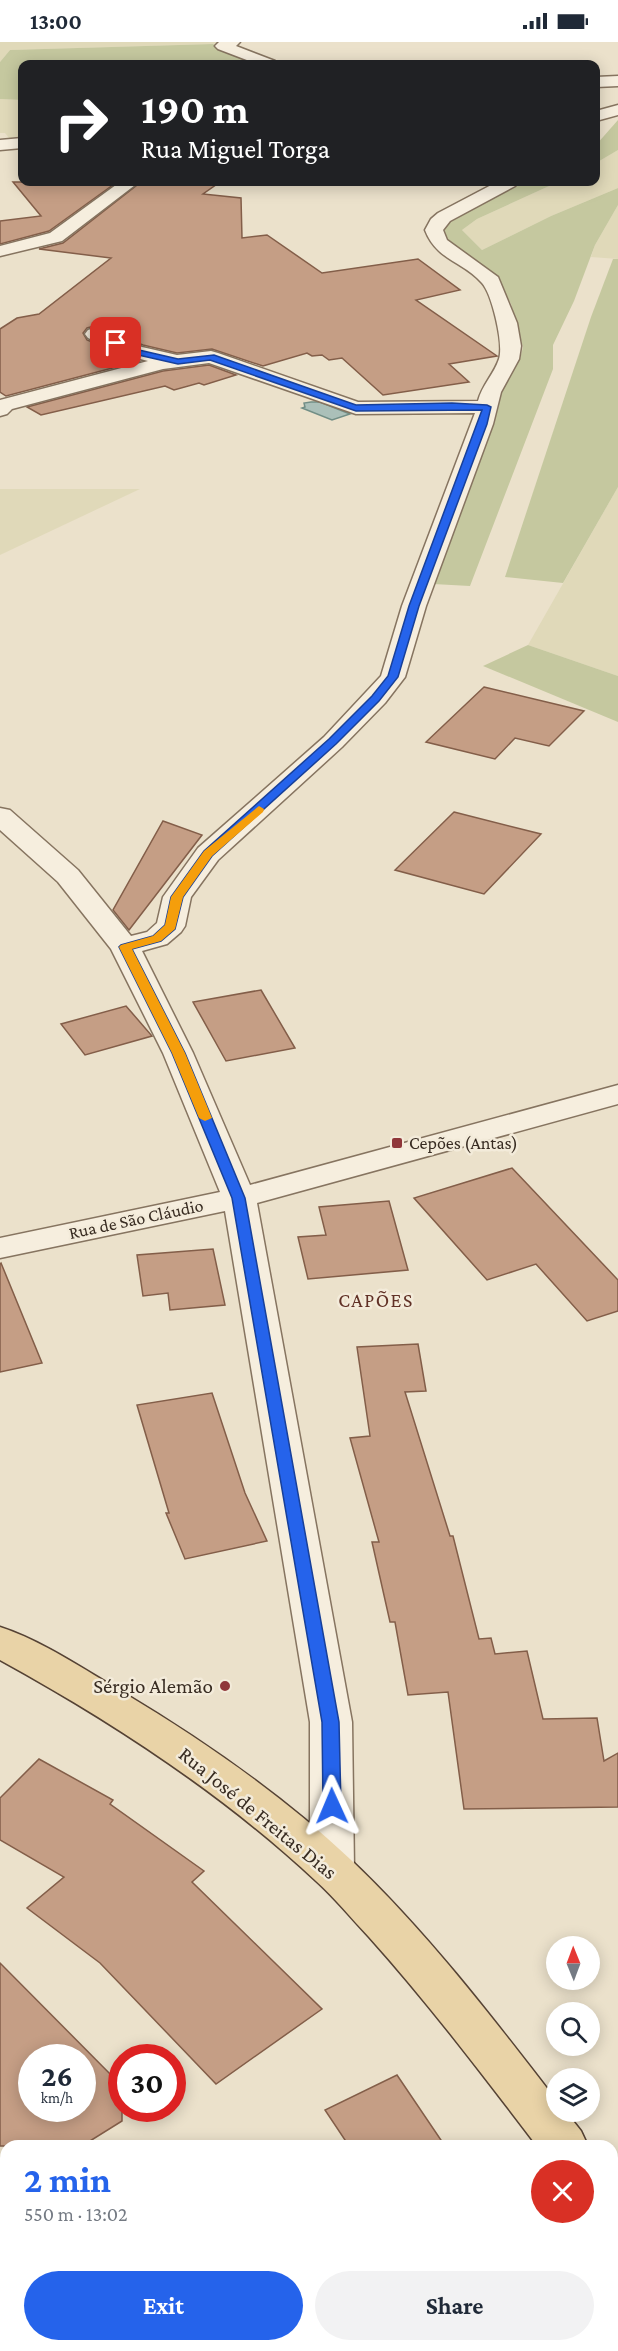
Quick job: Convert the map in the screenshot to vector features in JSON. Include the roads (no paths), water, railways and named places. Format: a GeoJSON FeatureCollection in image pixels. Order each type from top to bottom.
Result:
{"type":"FeatureCollection","features":[{"type":"Feature","properties":{"kind":"main road","name":"Rua José de Freitas Dias"},"geometry":{"type":"LineString","coordinates":[[0,1642],[107,1703],[199,1762],[267,1814],[332,1869],[410,1953],[479,2033],[559,2140]]}},
{"type":"Feature","properties":{"kind":"street"},"geometry":{"type":"LineString","coordinates":[[232,42],[223,46],[260,60]]}},
{"type":"Feature","properties":{"kind":"street"},"geometry":{"type":"LineString","coordinates":[[600,82],[618,81]]}},
{"type":"Feature","properties":{"kind":"street"},"geometry":{"type":"LineString","coordinates":[[600,114],[618,110]]}},
{"type":"Feature","properties":{"kind":"street"},"geometry":{"type":"LineString","coordinates":[[0,145],[18,143]]}},
{"type":"Feature","properties":{"kind":"street"},"geometry":{"type":"LineString","coordinates":[[0,251],[56,237],[125,186]]}},
{"type":"Feature","properties":{"kind":"street"},"geometry":{"type":"LineString","coordinates":[[125,947],[157,938],[171,926],[177,897],[208,854],[333,742],[393,677],[414,606],[483,424],[491,392],[509,358],[510,334],[491,281],[439,243],[434,230],[437,223],[444,217],[502,186]]}},
{"type":"Feature","properties":{"kind":"street"},"geometry":{"type":"LineString","coordinates":[[95,334],[136,352],[178,361]]}},
{"type":"Feature","properties":{"kind":"street"},"geometry":{"type":"LineString","coordinates":[[0,410],[5,405],[162,363],[211,357],[356,408],[487,407]]}},
{"type":"Feature","properties":{"kind":"street"},"geometry":{"type":"LineString","coordinates":[[0,816],[68,876],[125,947],[178,1053],[238,1198],[331,1722],[332,1869]]}},
{"type":"Feature","properties":{"kind":"street","name":"Rua de São Cláudio"},"geometry":{"type":"LineString","coordinates":[[0,1248],[238,1198],[618,1094]]}},
{"type":"Feature","properties":{"kind":"water"},"geometry":{"type":"Polygon","coordinates":[[[320,402],[350,414],[332,420],[302,408],[305,407],[304,403],[320,402]]]}},
{"type":"Feature","properties":{"kind":"place","name":"Cepões (Antas)"},"geometry":{"type":"Point","coordinates":[397,1143]}},
{"type":"Feature","properties":{"kind":"place","name":"Sérgio Alemão"},"geometry":{"type":"Point","coordinates":[225,1686]}},
{"type":"Feature","properties":{"kind":"district","name":"CAPÕES"},"geometry":{"type":"Point","coordinates":[376,1300]}}]}
